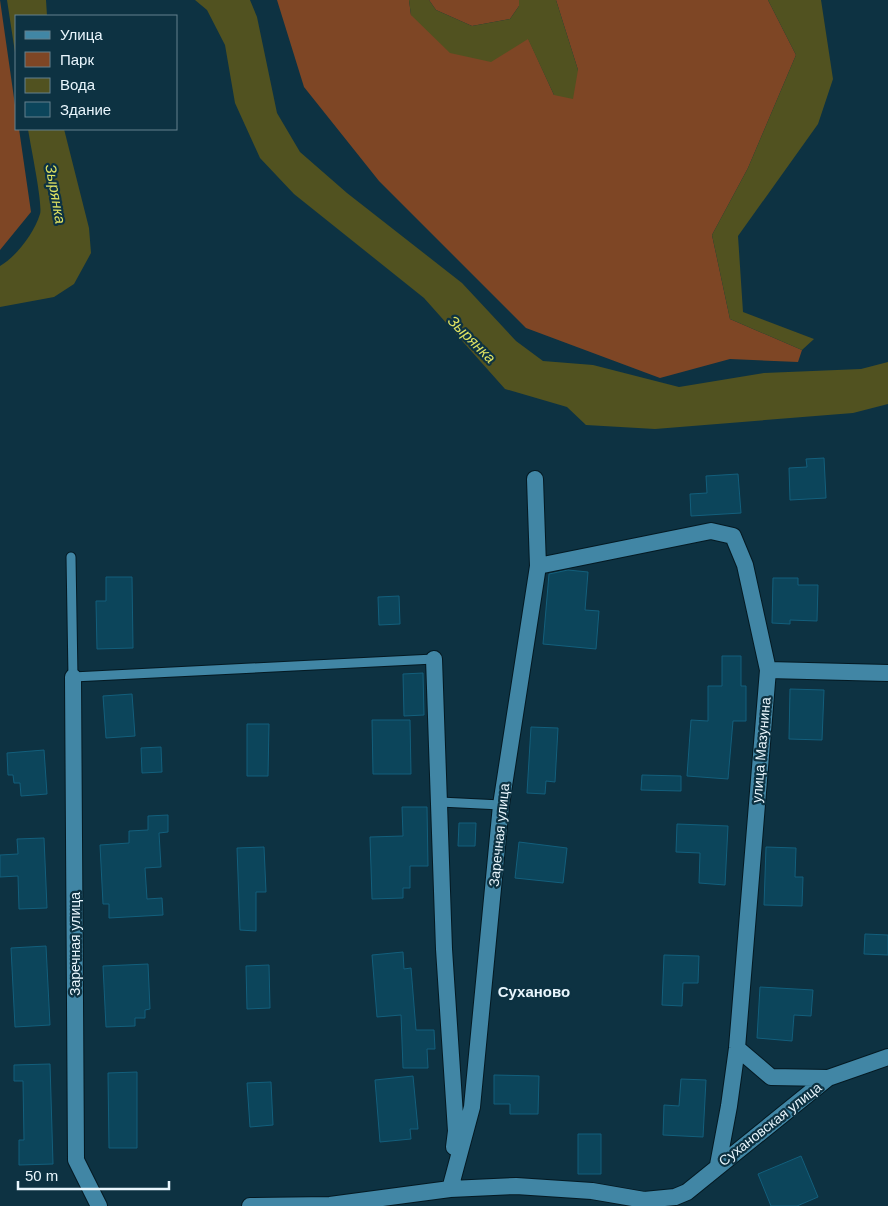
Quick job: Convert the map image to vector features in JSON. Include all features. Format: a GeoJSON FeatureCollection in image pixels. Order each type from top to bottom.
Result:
{"type":"FeatureCollection","features":[{"type":"Feature","properties":{"kind":"street","name":"Заречная улица"},"geometry":{"type":"LineString","coordinates":[[450,1190],[472,1107],[501,805],[538,566],[536,479]]}},
{"type":"Feature","properties":{"kind":"street","name":"улица Мазунина"},"geometry":{"type":"LineString","coordinates":[[538,566],[711,531],[733,536],[745,565],[768,670],[737,1048],[730,1106],[718,1165]]}},
{"type":"Feature","properties":{"kind":"street","name":"Заречная улица"},"geometry":{"type":"LineString","coordinates":[[434,659],[444,949],[456,1131],[448,1206]]}},
{"type":"Feature","properties":{"kind":"street"},"geometry":{"type":"LineString","coordinates":[[768,670],[888,673]]}},
{"type":"Feature","properties":{"kind":"street","name":"Заречная улица"},"geometry":{"type":"LineString","coordinates":[[73,677],[76,1160],[99,1206]]}},
{"type":"Feature","properties":{"kind":"street"},"geometry":{"type":"LineString","coordinates":[[737,1048],[771,1077],[828,1078]]}},
{"type":"Feature","properties":{"kind":"street","name":"Сухановская улица"},"geometry":{"type":"LineString","coordinates":[[250,1206],[331,1205],[450,1190],[516,1186],[592,1191],[644,1200],[674,1197],[685,1199],[718,1165],[828,1078],[888,1057]]}},
{"type":"Feature","properties":{"kind":"lane"},"geometry":{"type":"LineString","coordinates":[[71,557],[73,677],[434,659]]}},
{"type":"Feature","properties":{"kind":"lane"},"geometry":{"type":"LineString","coordinates":[[440,802],[501,805]]}},
{"type":"Feature","properties":{"kind":"green space"},"geometry":{"type":"Polygon","coordinates":[[[0,0],[15,105],[15,130],[19,130],[31,212],[0,250],[0,0]]]}},
{"type":"Feature","properties":{"kind":"green space"},"geometry":{"type":"Polygon","coordinates":[[[277,0],[409,0],[411,15],[528,38],[554,95],[578,70],[556,0],[768,0],[796,55],[748,168],[712,235],[730,319],[802,350],[798,362],[730,359],[660,378],[526,328],[379,181],[304,87],[277,0]]]}},
{"type":"Feature","properties":{"kind":"green space"},"geometry":{"type":"Polygon","coordinates":[[[429,0],[519,0],[519,6],[510,19],[472,26],[436,10],[429,0]]]}},
{"type":"Feature","properties":{"kind":"water"},"geometry":{"type":"Polygon","coordinates":[[[7,0],[46,0],[47,15],[15,15],[15,52],[7,0]]]}},
{"type":"Feature","properties":{"kind":"water","name":"Зырянка"},"geometry":{"type":"Polygon","coordinates":[[[195,0],[250,0],[257,17],[277,113],[300,152],[347,193],[462,283],[516,341],[543,361],[593,365],[679,387],[764,373],[861,369],[888,362],[888,404],[853,413],[655,429],[586,425],[567,407],[505,389],[424,298],[294,194],[260,158],[235,103],[225,45],[207,10],[195,0]]]}},
{"type":"Feature","properties":{"kind":"water"},"geometry":{"type":"Polygon","coordinates":[[[409,0],[429,0],[436,10],[472,26],[510,19],[519,6],[519,0],[556,0],[578,70],[573,99],[554,95],[528,39],[491,62],[450,53],[411,15],[409,0]]]}},
{"type":"Feature","properties":{"kind":"water"},"geometry":{"type":"Polygon","coordinates":[[[768,0],[821,0],[833,79],[818,124],[738,236],[743,312],[814,339],[802,350],[730,319],[712,235],[748,168],[796,55],[768,0]]]}},
{"type":"Feature","properties":{"kind":"water","name":"Зырянка"},"geometry":{"type":"Polygon","coordinates":[[[28,130],[64,130],[89,228],[91,253],[74,284],[54,297],[0,307],[0,266],[13,256],[34,229],[40,214],[38,186],[28,130]]]}},
{"type":"Feature","properties":{"kind":"building"},"geometry":{"type":"Polygon","coordinates":[[[824,458],[826,498],[790,500],[789,468],[807,467],[806,459],[824,458]]]}},
{"type":"Feature","properties":{"kind":"building"},"geometry":{"type":"Polygon","coordinates":[[[738,474],[741,513],[691,516],[690,494],[707,493],[706,476],[738,474]]]}},
{"type":"Feature","properties":{"kind":"building"},"geometry":{"type":"Polygon","coordinates":[[[568,570],[588,572],[585,610],[599,611],[596,649],[543,644],[549,574],[568,570]]]}},
{"type":"Feature","properties":{"kind":"building"},"geometry":{"type":"Polygon","coordinates":[[[106,577],[132,577],[133,648],[97,649],[96,601],[106,601],[106,577]]]}},
{"type":"Feature","properties":{"kind":"building"},"geometry":{"type":"Polygon","coordinates":[[[773,578],[798,578],[798,585],[818,585],[817,621],[790,620],[790,624],[772,623],[773,578]]]}},
{"type":"Feature","properties":{"kind":"building"},"geometry":{"type":"Polygon","coordinates":[[[399,596],[400,624],[379,625],[378,597],[399,596]]]}},
{"type":"Feature","properties":{"kind":"building"},"geometry":{"type":"Polygon","coordinates":[[[722,656],[741,656],[741,686],[746,686],[746,721],[733,721],[728,779],[687,776],[691,720],[708,721],[708,686],[722,686],[722,656]]]}},
{"type":"Feature","properties":{"kind":"building"},"geometry":{"type":"Polygon","coordinates":[[[423,673],[424,715],[404,716],[403,674],[423,673]]]}},
{"type":"Feature","properties":{"kind":"building"},"geometry":{"type":"Polygon","coordinates":[[[790,689],[824,690],[822,740],[789,739],[790,689]]]}},
{"type":"Feature","properties":{"kind":"building"},"geometry":{"type":"Polygon","coordinates":[[[132,694],[135,736],[106,738],[103,696],[132,694]]]}},
{"type":"Feature","properties":{"kind":"building"},"geometry":{"type":"Polygon","coordinates":[[[372,720],[410,720],[411,774],[373,774],[372,720]]]}},
{"type":"Feature","properties":{"kind":"building"},"geometry":{"type":"Polygon","coordinates":[[[247,724],[269,724],[268,776],[247,776],[247,724]]]}},
{"type":"Feature","properties":{"kind":"building"},"geometry":{"type":"Polygon","coordinates":[[[531,727],[558,728],[555,782],[546,781],[545,794],[527,793],[531,727]]]}},
{"type":"Feature","properties":{"kind":"building"},"geometry":{"type":"Polygon","coordinates":[[[161,747],[162,772],[142,773],[141,748],[161,747]]]}},
{"type":"Feature","properties":{"kind":"building"},"geometry":{"type":"Polygon","coordinates":[[[44,750],[47,794],[21,796],[20,783],[14,783],[13,775],[8,775],[7,753],[44,750]]]}},
{"type":"Feature","properties":{"kind":"building"},"geometry":{"type":"Polygon","coordinates":[[[642,775],[681,776],[681,791],[641,790],[642,775]]]}},
{"type":"Feature","properties":{"kind":"building"},"geometry":{"type":"Polygon","coordinates":[[[402,807],[427,807],[428,866],[410,866],[410,888],[403,888],[403,898],[372,899],[370,837],[403,836],[402,807]]]}},
{"type":"Feature","properties":{"kind":"building"},"geometry":{"type":"Polygon","coordinates":[[[168,815],[168,832],[159,833],[161,867],[145,868],[147,899],[162,898],[163,915],[109,918],[109,904],[103,904],[100,845],[129,843],[129,831],[148,830],[148,816],[168,815]]]}},
{"type":"Feature","properties":{"kind":"building"},"geometry":{"type":"Polygon","coordinates":[[[459,823],[476,823],[475,846],[458,846],[459,823]]]}},
{"type":"Feature","properties":{"kind":"building"},"geometry":{"type":"Polygon","coordinates":[[[677,824],[728,826],[725,885],[699,883],[700,853],[676,852],[677,824]]]}},
{"type":"Feature","properties":{"kind":"building"},"geometry":{"type":"Polygon","coordinates":[[[44,838],[47,908],[19,909],[18,876],[0,877],[0,855],[18,854],[17,839],[44,838]]]}},
{"type":"Feature","properties":{"kind":"building"},"geometry":{"type":"Polygon","coordinates":[[[519,842],[567,848],[563,883],[515,878],[519,842]]]}},
{"type":"Feature","properties":{"kind":"building"},"geometry":{"type":"Polygon","coordinates":[[[264,847],[266,892],[256,892],[256,931],[240,930],[237,848],[264,847]]]}},
{"type":"Feature","properties":{"kind":"building"},"geometry":{"type":"Polygon","coordinates":[[[766,847],[796,848],[795,877],[803,877],[802,906],[764,905],[766,847]]]}},
{"type":"Feature","properties":{"kind":"building"},"geometry":{"type":"Polygon","coordinates":[[[865,934],[888,935],[888,955],[864,954],[865,934]]]}},
{"type":"Feature","properties":{"kind":"building"},"geometry":{"type":"Polygon","coordinates":[[[46,946],[50,1025],[15,1027],[11,948],[46,946]]]}},
{"type":"Feature","properties":{"kind":"building"},"geometry":{"type":"Polygon","coordinates":[[[403,952],[404,969],[411,968],[416,1030],[434,1030],[435,1049],[427,1049],[428,1068],[403,1068],[401,1015],[377,1017],[372,955],[403,952]]]}},
{"type":"Feature","properties":{"kind":"building"},"geometry":{"type":"Polygon","coordinates":[[[664,955],[699,956],[698,983],[683,983],[682,1006],[662,1005],[664,955]]]}},
{"type":"Feature","properties":{"kind":"building"},"geometry":{"type":"Polygon","coordinates":[[[148,964],[150,1009],[145,1010],[145,1018],[135,1018],[135,1026],[106,1027],[103,966],[148,964]]]}},
{"type":"Feature","properties":{"kind":"building"},"geometry":{"type":"Polygon","coordinates":[[[269,965],[270,1008],[247,1009],[246,966],[269,965]]]}},
{"type":"Feature","properties":{"kind":"building"},"geometry":{"type":"Polygon","coordinates":[[[760,987],[813,990],[811,1016],[794,1015],[792,1041],[757,1038],[760,987]]]}},
{"type":"Feature","properties":{"kind":"building"},"geometry":{"type":"Polygon","coordinates":[[[50,1064],[53,1164],[19,1165],[19,1140],[24,1140],[23,1081],[14,1081],[14,1065],[50,1064]]]}},
{"type":"Feature","properties":{"kind":"building"},"geometry":{"type":"Polygon","coordinates":[[[137,1072],[137,1148],[109,1148],[108,1073],[137,1072]]]}},
{"type":"Feature","properties":{"kind":"building"},"geometry":{"type":"Polygon","coordinates":[[[494,1075],[539,1076],[538,1114],[510,1114],[510,1104],[494,1104],[494,1075]]]}},
{"type":"Feature","properties":{"kind":"building"},"geometry":{"type":"Polygon","coordinates":[[[413,1076],[418,1129],[410,1129],[411,1139],[380,1142],[375,1080],[413,1076]]]}},
{"type":"Feature","properties":{"kind":"building"},"geometry":{"type":"Polygon","coordinates":[[[681,1079],[706,1080],[703,1137],[663,1135],[664,1105],[679,1106],[681,1079]]]}},
{"type":"Feature","properties":{"kind":"building"},"geometry":{"type":"Polygon","coordinates":[[[271,1082],[273,1125],[250,1127],[247,1083],[271,1082]]]}},
{"type":"Feature","properties":{"kind":"building"},"geometry":{"type":"Polygon","coordinates":[[[578,1134],[601,1134],[601,1174],[578,1174],[578,1134]]]}},
{"type":"Feature","properties":{"kind":"building"},"geometry":{"type":"Polygon","coordinates":[[[801,1156],[818,1197],[797,1206],[771,1206],[758,1174],[801,1156]]]}},
{"type":"Feature","properties":{"kind":"district","name":"Суханово"},"geometry":{"type":"Point","coordinates":[534,991]}}]}
